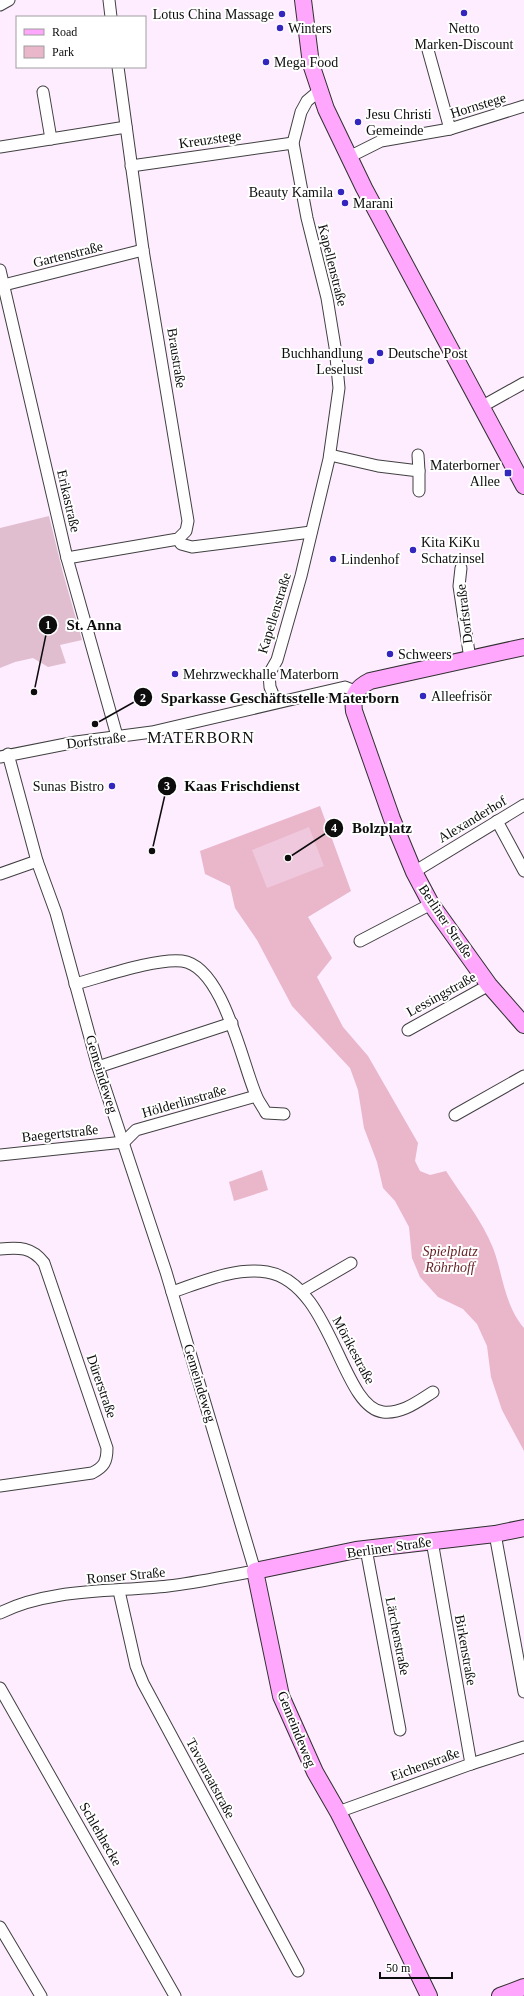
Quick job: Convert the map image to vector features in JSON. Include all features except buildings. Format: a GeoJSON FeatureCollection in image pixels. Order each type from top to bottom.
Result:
{"type":"FeatureCollection","features":[{"type":"Feature","properties":{"kind":"street"},"geometry":{"type":"LineString","coordinates":[[0,5],[9,0]]}},
{"type":"Feature","properties":{"kind":"street"},"geometry":{"type":"LineString","coordinates":[[109,0],[111,16]]}},
{"type":"Feature","properties":{"kind":"street"},"geometry":{"type":"LineString","coordinates":[[303,0],[311,64],[326,109],[349,157],[524,486]]}},
{"type":"Feature","properties":{"kind":"street"},"geometry":{"type":"LineString","coordinates":[[428,50],[450,130]]}},
{"type":"Feature","properties":{"kind":"street","name":"Braustraße"},"geometry":{"type":"LineString","coordinates":[[118,68],[130,166],[188,521],[186,531],[178,539]]}},
{"type":"Feature","properties":{"kind":"street","name":"Kapellenstraße"},"geometry":{"type":"LineString","coordinates":[[276,702],[270,687],[269,674],[276,660],[289,622],[330,455],[339,388],[336,347],[327,298],[306,218],[293,143],[301,112],[307,101],[320,90]]}},
{"type":"Feature","properties":{"kind":"street"},"geometry":{"type":"LineString","coordinates":[[43,92],[51,139]]}},
{"type":"Feature","properties":{"kind":"street","name":"Hornstege"},"geometry":{"type":"LineString","coordinates":[[349,157],[381,142],[450,130],[524,107]]}},
{"type":"Feature","properties":{"kind":"street"},"geometry":{"type":"LineString","coordinates":[[0,147],[126,127]]}},
{"type":"Feature","properties":{"kind":"street","name":"Kreuzstege"},"geometry":{"type":"LineString","coordinates":[[130,166],[293,143]]}},
{"type":"Feature","properties":{"kind":"street","name":"Gartenstraße"},"geometry":{"type":"LineString","coordinates":[[2,286],[143,250]]}},
{"type":"Feature","properties":{"kind":"street","name":"Erikastraße"},"geometry":{"type":"LineString","coordinates":[[0,270],[2,286],[67,558],[117,736]]}},
{"type":"Feature","properties":{"kind":"street"},"geometry":{"type":"LineString","coordinates":[[481,407],[524,383]]}},
{"type":"Feature","properties":{"kind":"street"},"geometry":{"type":"LineString","coordinates":[[330,455],[378,466],[419,471]]}},
{"type":"Feature","properties":{"kind":"street"},"geometry":{"type":"LineString","coordinates":[[418,455],[419,491]]}},
{"type":"Feature","properties":{"kind":"street"},"geometry":{"type":"LineString","coordinates":[[67,558],[178,539],[181,544],[192,547],[311,532]]}},
{"type":"Feature","properties":{"kind":"street","name":"Dorfstraße"},"geometry":{"type":"LineString","coordinates":[[461,568],[459,586],[470,659]]}},
{"type":"Feature","properties":{"kind":"street","name":"Dorfstraße"},"geometry":{"type":"LineString","coordinates":[[4,756],[117,736],[152,732],[345,687],[355,692],[361,685],[370,681],[524,647]]}},
{"type":"Feature","properties":{"kind":"street","name":"Berliner Straße"},"geometry":{"type":"LineString","coordinates":[[355,692],[353,700],[354,711],[392,819],[414,872],[431,904],[489,985],[524,1025]]}},
{"type":"Feature","properties":{"kind":"street","name":"Gemeindeweg"},"geometry":{"type":"LineString","coordinates":[[4,756],[37,861],[56,913],[98,1067],[166,1272],[255,1571],[282,1696],[315,1772],[338,1812],[429,1996]]}},
{"type":"Feature","properties":{"kind":"street","name":"Alexanderhof"},"geometry":{"type":"LineString","coordinates":[[414,872],[524,805]]}},
{"type":"Feature","properties":{"kind":"street"},"geometry":{"type":"LineString","coordinates":[[497,821],[524,871]]}},
{"type":"Feature","properties":{"kind":"street"},"geometry":{"type":"LineString","coordinates":[[0,874],[37,861]]}},
{"type":"Feature","properties":{"kind":"street"},"geometry":{"type":"LineString","coordinates":[[360,941],[431,904]]}},
{"type":"Feature","properties":{"kind":"street"},"geometry":{"type":"LineString","coordinates":[[75,984],[160,962],[183,961],[200,970],[218,992],[232,1024],[256,1096],[266,1113],[284,1114]]}},
{"type":"Feature","properties":{"kind":"street","name":"Lessingstraße"},"geometry":{"type":"LineString","coordinates":[[408,1030],[489,985]]}},
{"type":"Feature","properties":{"kind":"street"},"geometry":{"type":"LineString","coordinates":[[98,1067],[232,1024]]}},
{"type":"Feature","properties":{"kind":"street"},"geometry":{"type":"LineString","coordinates":[[455,1115],[524,1076]]}},
{"type":"Feature","properties":{"kind":"street","name":"Hölderlinstraße"},"geometry":{"type":"LineString","coordinates":[[124,1142],[136,1130],[256,1096]]}},
{"type":"Feature","properties":{"kind":"street","name":"Baegertstraße"},"geometry":{"type":"LineString","coordinates":[[0,1155],[124,1142]]}},
{"type":"Feature","properties":{"kind":"street","name":"Dürerstraße"},"geometry":{"type":"LineString","coordinates":[[0,1249],[26,1248],[33,1252],[44,1263],[105,1441],[107,1453],[104,1466],[92,1473],[0,1486]]}},
{"type":"Feature","properties":{"kind":"street"},"geometry":{"type":"LineString","coordinates":[[302,1290],[351,1263]]}},
{"type":"Feature","properties":{"kind":"street","name":"Mörikestraße"},"geometry":{"type":"LineString","coordinates":[[172,1292],[217,1277],[254,1272],[267,1272],[286,1278],[302,1290],[312,1304],[358,1392],[371,1406],[381,1412],[394,1412],[408,1408],[433,1392]]}},
{"type":"Feature","properties":{"kind":"street","name":"Berliner Straße"},"geometry":{"type":"LineString","coordinates":[[255,1571],[366,1549],[495,1534],[524,1528]]}},
{"type":"Feature","properties":{"kind":"street"},"geometry":{"type":"LineString","coordinates":[[495,1534],[524,1692]]}},
{"type":"Feature","properties":{"kind":"street","name":"Birkenstraße"},"geometry":{"type":"LineString","coordinates":[[432,1541],[471,1764]]}},
{"type":"Feature","properties":{"kind":"street","name":"Lärchenstraße"},"geometry":{"type":"LineString","coordinates":[[366,1549],[400,1730]]}},
{"type":"Feature","properties":{"kind":"street","name":"Ronser Straße"},"geometry":{"type":"LineString","coordinates":[[0,1612],[16,1605],[70,1594],[170,1586],[255,1571]]}},
{"type":"Feature","properties":{"kind":"street","name":"Tavenraatstraße"},"geometry":{"type":"LineString","coordinates":[[119,1591],[136,1666],[143,1683],[298,1971]]}},
{"type":"Feature","properties":{"kind":"street","name":"Schlehhecke"},"geometry":{"type":"LineString","coordinates":[[0,1688],[175,1996]]}},
{"type":"Feature","properties":{"kind":"street","name":"Eichenstraße"},"geometry":{"type":"LineString","coordinates":[[338,1812],[471,1764],[524,1747]]}},
{"type":"Feature","properties":{"kind":"street"},"geometry":{"type":"LineString","coordinates":[[0,1927],[40,1996]]}},
{"type":"Feature","properties":{"kind":"street"},"geometry":{"type":"LineString","coordinates":[[500,1996],[524,1987]]}},
{"type":"Feature","properties":{"kind":"green space","name":"Spielplatz Röhrhoff"},"geometry":{"type":"Polygon","coordinates":[[[320,806],[351,891],[308,917],[332,958],[317,977],[343,1027],[368,1056],[418,1143],[415,1161],[420,1171],[430,1175],[446,1171],[478,1218],[493,1248],[508,1299],[517,1319],[524,1328],[524,1451],[502,1410],[491,1377],[487,1346],[477,1324],[463,1309],[438,1297],[420,1277],[412,1258],[409,1227],[395,1201],[383,1188],[377,1162],[364,1128],[358,1090],[350,1068],[292,1006],[257,940],[235,908],[230,886],[205,874],[200,851],[320,806]]]}},
{"type":"Feature","properties":{"kind":"green space"},"geometry":{"type":"Polygon","coordinates":[[[262,1170],[268,1190],[234,1201],[229,1182],[262,1170]]]}},
{"type":"Feature","properties":{"kind":"shaded area"},"geometry":{"type":"Polygon","coordinates":[[[49,516],[82,640],[60,645],[66,663],[48,667],[33,658],[15,662],[0,668],[0,528],[49,516]]]}},
{"type":"Feature","properties":{"kind":"shaded area"},"geometry":{"type":"Polygon","coordinates":[[[309,827],[324,866],[267,888],[252,850],[309,827]]]}},
{"type":"Feature","properties":{"kind":"place","name":"Netto Marken-Discount"},"geometry":{"type":"Point","coordinates":[464,13]}},
{"type":"Feature","properties":{"kind":"place","name":"Lotus China Massage"},"geometry":{"type":"Point","coordinates":[282,14]}},
{"type":"Feature","properties":{"kind":"place","name":"Winters"},"geometry":{"type":"Point","coordinates":[280,28]}},
{"type":"Feature","properties":{"kind":"place","name":"Mega Food"},"geometry":{"type":"Point","coordinates":[266,62]}},
{"type":"Feature","properties":{"kind":"place","name":"Jesu Christi Gemeinde"},"geometry":{"type":"Point","coordinates":[358,122]}},
{"type":"Feature","properties":{"kind":"place","name":"Beauty Kamila"},"geometry":{"type":"Point","coordinates":[341,192]}},
{"type":"Feature","properties":{"kind":"place","name":"Marani"},"geometry":{"type":"Point","coordinates":[345,203]}},
{"type":"Feature","properties":{"kind":"place","name":"Deutsche Post"},"geometry":{"type":"Point","coordinates":[380,353]}},
{"type":"Feature","properties":{"kind":"place","name":"Buchhandlung Leselust"},"geometry":{"type":"Point","coordinates":[371,361]}},
{"type":"Feature","properties":{"kind":"place","name":"Materborner Allee"},"geometry":{"type":"Point","coordinates":[508,473]}},
{"type":"Feature","properties":{"kind":"place","name":"Kita KiKu Schatzinsel"},"geometry":{"type":"Point","coordinates":[413,550]}},
{"type":"Feature","properties":{"kind":"place","name":"Lindenhof"},"geometry":{"type":"Point","coordinates":[333,559]}},
{"type":"Feature","properties":{"kind":"place","name":"Schweers"},"geometry":{"type":"Point","coordinates":[390,654]}},
{"type":"Feature","properties":{"kind":"place","name":"Mehrzweckhalle Materborn"},"geometry":{"type":"Point","coordinates":[175,674]}},
{"type":"Feature","properties":{"kind":"place","name":"St. Anna"},"geometry":{"type":"Point","coordinates":[34,692]}},
{"type":"Feature","properties":{"kind":"place","name":"Alleefrisör"},"geometry":{"type":"Point","coordinates":[423,696]}},
{"type":"Feature","properties":{"kind":"place","name":"Sparkasse Geschäftsstelle Materborn"},"geometry":{"type":"Point","coordinates":[95,724]}},
{"type":"Feature","properties":{"kind":"place","name":"Sunas Bistro"},"geometry":{"type":"Point","coordinates":[112,786]}},
{"type":"Feature","properties":{"kind":"place","name":"Kaas Frischdienst"},"geometry":{"type":"Point","coordinates":[152,851]}},
{"type":"Feature","properties":{"kind":"place","name":"Bolzplatz"},"geometry":{"type":"Point","coordinates":[288,858]}},
{"type":"Feature","properties":{"kind":"district","name":"MATERBORN"},"geometry":{"type":"Point","coordinates":[201,737]}}]}
